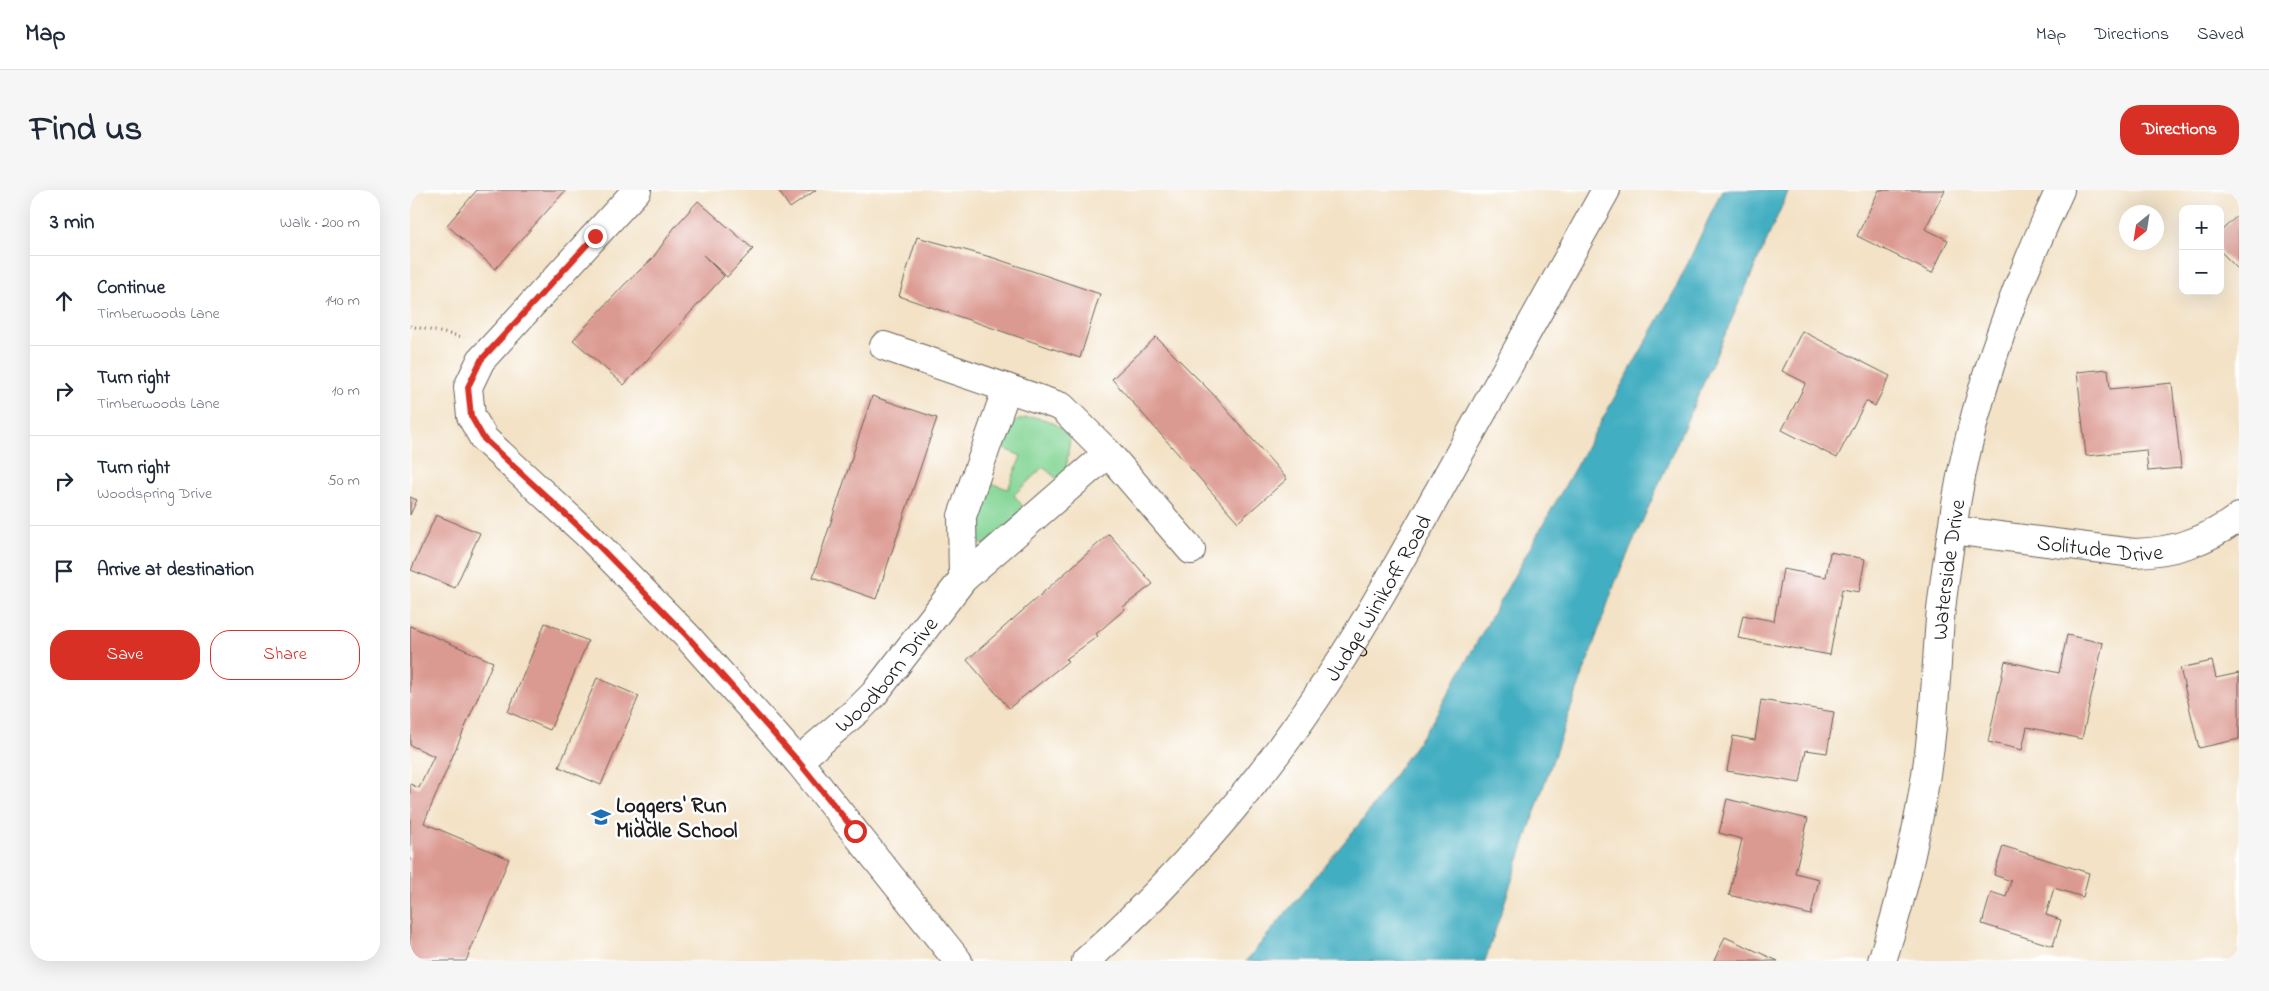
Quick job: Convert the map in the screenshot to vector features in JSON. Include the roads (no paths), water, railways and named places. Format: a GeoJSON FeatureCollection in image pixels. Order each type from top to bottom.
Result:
{"type":"FeatureCollection","features":[{"type":"Feature","properties":{"kind":"street"},"geometry":{"type":"LineString","coordinates":[[637,190],[481,360],[468,387],[471,416],[484,439],[588,535],[687,636],[798,761],[958,961]]}},
{"type":"Feature","properties":{"kind":"street","name":"Judge Winikoff Road"},"geometry":{"type":"LineString","coordinates":[[1086,961],[1131,919],[1203,844],[1273,758],[1327,682],[1383,589],[1606,190]]}},
{"type":"Feature","properties":{"kind":"street","name":"Waterside Drive"},"geometry":{"type":"LineString","coordinates":[[1882,961],[1896,915],[1916,833],[1932,728],[1940,618],[1952,530],[1976,415],[2002,330],[2033,248],[2060,190]]}},
{"type":"Feature","properties":{"kind":"street"},"geometry":{"type":"LineString","coordinates":[[884,346],[1062,408],[1108,453],[1191,550]]}},
{"type":"Feature","properties":{"kind":"street"},"geometry":{"type":"LineString","coordinates":[[963,579],[962,516],[1007,388]]}},
{"type":"Feature","properties":{"kind":"street","name":"Woodborn Drive"},"geometry":{"type":"LineString","coordinates":[[798,761],[874,694],[963,579],[1108,453]]}},
{"type":"Feature","properties":{"kind":"street","name":"Solitude Drive"},"geometry":{"type":"LineString","coordinates":[[1952,530],[2134,553],[2154,553],[2191,545],[2209,537],[2239,517]]}},
{"type":"Feature","properties":{"kind":"water"},"geometry":{"type":"Polygon","coordinates":[[[1722,190],[1789,190],[1615,583],[1485,961],[1246,961],[1364,818],[1433,720],[1675,290],[1722,190]]]}},
{"type":"Feature","properties":{"kind":"place","name":"Loggers' Run Middle School"},"geometry":{"type":"Point","coordinates":[601,817]}}]}
